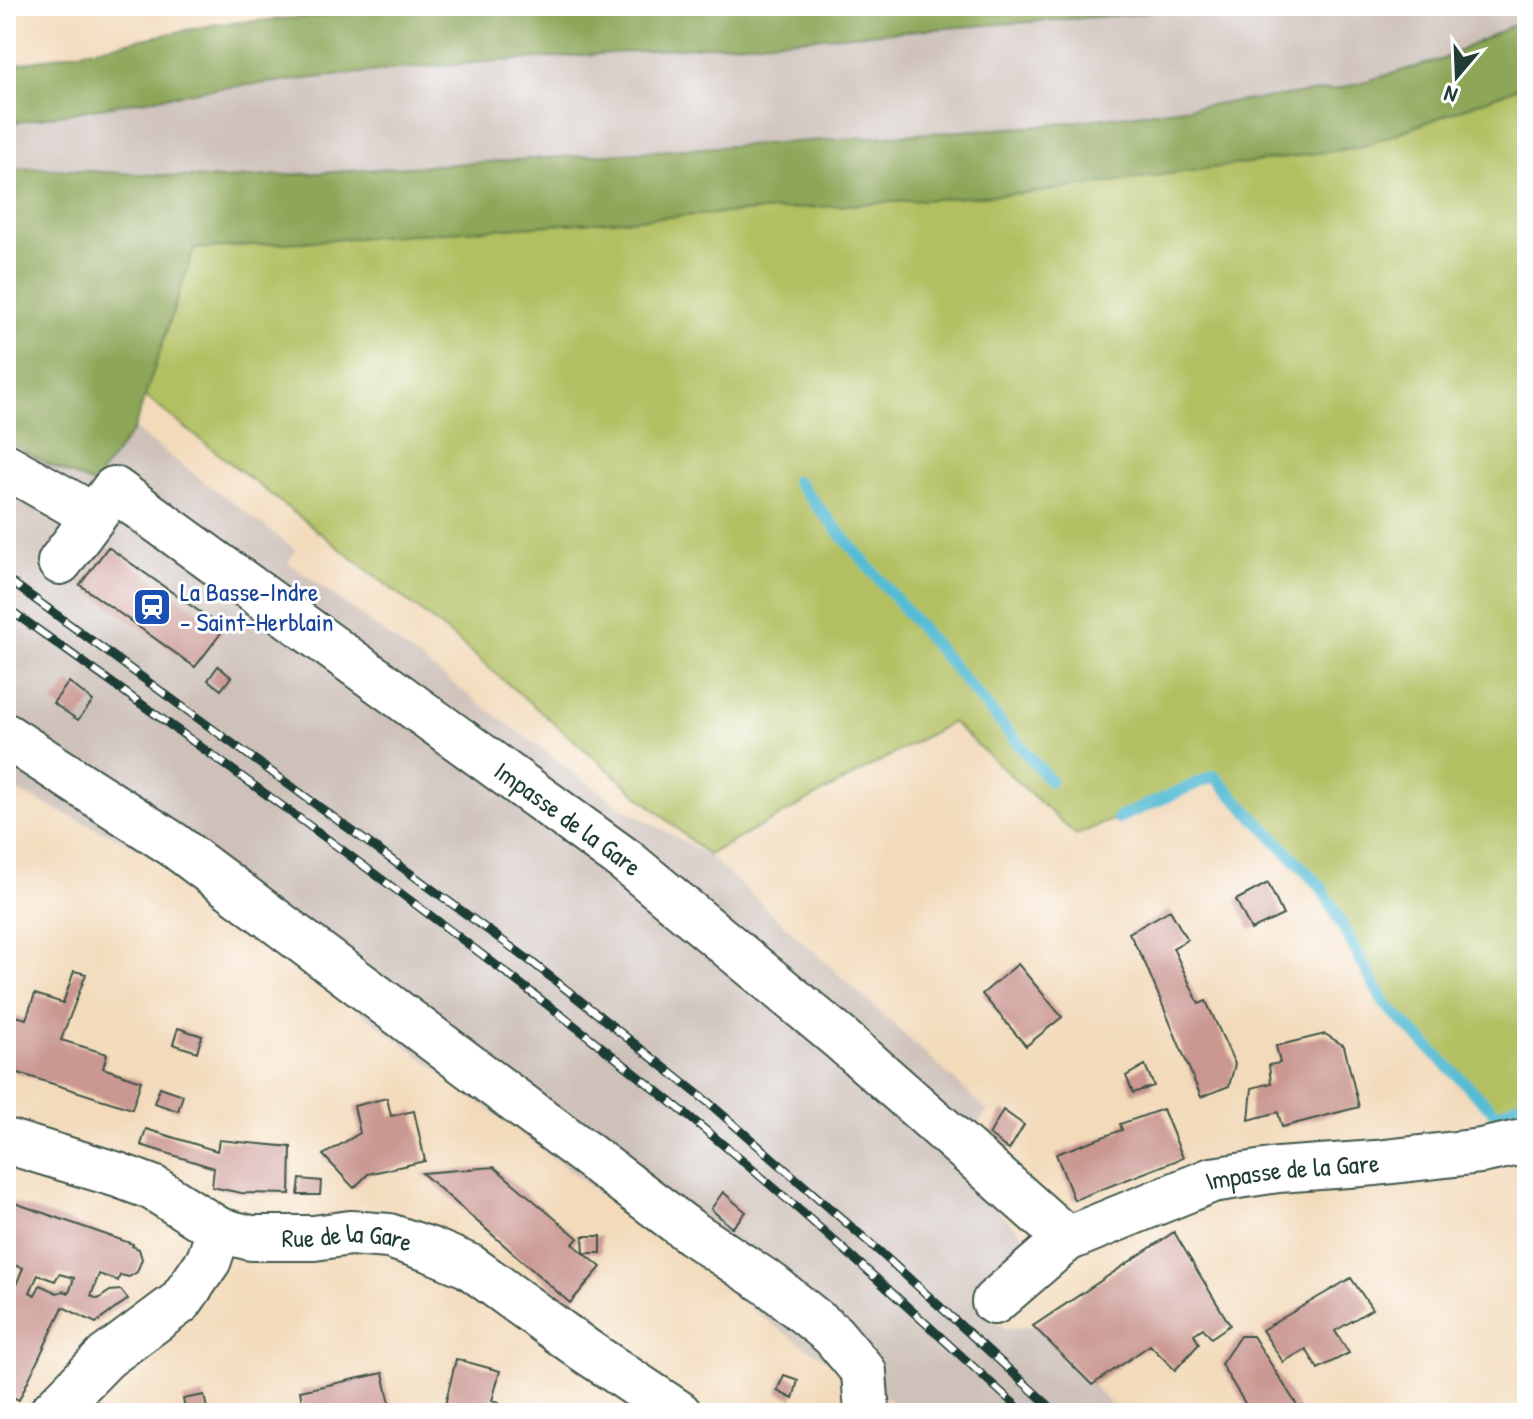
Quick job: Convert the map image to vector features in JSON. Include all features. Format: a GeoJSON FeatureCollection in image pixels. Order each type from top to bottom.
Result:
{"type":"FeatureCollection","features":[{"type":"Feature","properties":{"kind":"street"},"geometry":{"type":"LineString","coordinates":[[6,466],[94,516]]}},
{"type":"Feature","properties":{"kind":"street","name":"Impasse de la Gare"},"geometry":{"type":"LineString","coordinates":[[60,562],[114,489],[625,860],[841,1039],[1067,1239]]}},
{"type":"Feature","properties":{"kind":"street"},"geometry":{"type":"LineString","coordinates":[[6,736],[174,845],[692,1233],[771,1285],[833,1335],[864,1372],[867,1413]]}},
{"type":"Feature","properties":{"kind":"street"},"geometry":{"type":"LineString","coordinates":[[6,1141],[153,1188],[219,1230],[209,1260],[180,1302],[106,1357],[51,1413]]}},
{"type":"Feature","properties":{"kind":"street","name":"Impasse de la Gare"},"geometry":{"type":"LineString","coordinates":[[994,1302],[1067,1239],[1212,1180],[1278,1170],[1481,1151],[1527,1141]]}},
{"type":"Feature","properties":{"kind":"street","name":"Rue de la Gare"},"geometry":{"type":"LineString","coordinates":[[219,1230],[251,1238],[314,1238],[350,1233],[389,1236],[431,1250],[469,1266],[586,1351],[679,1413]]}},
{"type":"Feature","properties":{"kind":"shaded area"},"geometry":{"type":"Polygon","coordinates":[[[452,6],[1527,6],[1527,84],[1040,192],[194,249],[6,194],[6,68],[216,24],[452,6]]]}},
{"type":"Feature","properties":{"kind":"shaded area"},"geometry":{"type":"Polygon","coordinates":[[[6,387],[134,429],[296,550],[288,562],[618,805],[708,855],[988,1111],[945,1162],[1027,1238],[970,1296],[1005,1329],[1033,1326],[1120,1413],[909,1413],[780,1330],[186,879],[132,845],[6,786],[6,387]]]}},
{"type":"Feature","properties":{"kind":"green space"},"geometry":{"type":"Polygon","coordinates":[[[452,6],[1177,6],[1134,14],[408,68],[210,89],[6,124],[6,63],[9,66],[217,24],[452,6]]]}},
{"type":"Feature","properties":{"kind":"green space"},"geometry":{"type":"Polygon","coordinates":[[[1527,18],[1527,84],[1361,147],[1040,192],[194,249],[134,429],[93,484],[6,441],[6,170],[37,168],[223,179],[1039,126],[1338,89],[1443,59],[1527,18]]]}},
{"type":"Feature","properties":{"kind":"green space"},"geometry":{"type":"Polygon","coordinates":[[[1527,84],[1527,1107],[1497,1115],[1384,1003],[1322,888],[1214,777],[1076,835],[952,722],[708,855],[452,636],[87,351],[194,249],[1040,192],[1361,147],[1527,84]]]}},
{"type":"Feature","properties":{"kind":"building","name":"La Basse-Indre - Saint-Herblain"},"geometry":{"type":"Polygon","coordinates":[[[108,547],[224,629],[195,667],[80,585],[108,547]]]}},
{"type":"Feature","properties":{"kind":"building"},"geometry":{"type":"Polygon","coordinates":[[[218,666],[231,677],[221,690],[208,680],[218,666]]]}},
{"type":"Feature","properties":{"kind":"building"},"geometry":{"type":"Polygon","coordinates":[[[69,682],[93,701],[78,720],[53,703],[69,682]]]}},
{"type":"Feature","properties":{"kind":"building"},"geometry":{"type":"Polygon","coordinates":[[[1268,883],[1283,915],[1251,930],[1236,900],[1268,883]]]}},
{"type":"Feature","properties":{"kind":"building"},"geometry":{"type":"Polygon","coordinates":[[[1170,910],[1187,940],[1173,948],[1199,1004],[1206,1001],[1235,1064],[1229,1086],[1201,1097],[1145,963],[1129,933],[1170,910]]]}},
{"type":"Feature","properties":{"kind":"building"},"geometry":{"type":"Polygon","coordinates":[[[1018,964],[1062,1017],[1026,1046],[982,994],[1018,964]]]}},
{"type":"Feature","properties":{"kind":"building"},"geometry":{"type":"Polygon","coordinates":[[[74,971],[86,974],[61,1040],[107,1054],[103,1068],[141,1081],[132,1109],[6,1069],[6,1013],[26,1019],[35,994],[63,1003],[74,971]]]}},
{"type":"Feature","properties":{"kind":"building"},"geometry":{"type":"Polygon","coordinates":[[[178,1028],[202,1036],[197,1052],[173,1044],[178,1028]]]}},
{"type":"Feature","properties":{"kind":"building"},"geometry":{"type":"Polygon","coordinates":[[[1325,1034],[1344,1046],[1359,1107],[1282,1127],[1278,1112],[1249,1120],[1252,1088],[1271,1083],[1269,1065],[1280,1063],[1276,1046],[1325,1034]]]}},
{"type":"Feature","properties":{"kind":"building"},"geometry":{"type":"Polygon","coordinates":[[[1145,1065],[1154,1086],[1133,1093],[1126,1076],[1145,1065]]]}},
{"type":"Feature","properties":{"kind":"building"},"geometry":{"type":"Polygon","coordinates":[[[160,1087],[183,1095],[178,1111],[154,1103],[160,1087]]]}},
{"type":"Feature","properties":{"kind":"building"},"geometry":{"type":"Polygon","coordinates":[[[387,1098],[391,1116],[414,1111],[425,1161],[368,1174],[354,1188],[323,1155],[360,1133],[354,1106],[387,1098]]]}},
{"type":"Feature","properties":{"kind":"building"},"geometry":{"type":"Polygon","coordinates":[[[1163,1109],[1183,1158],[1074,1200],[1056,1154],[1122,1130],[1120,1124],[1163,1109]]]}},
{"type":"Feature","properties":{"kind":"building"},"geometry":{"type":"Polygon","coordinates":[[[1003,1110],[1024,1125],[1009,1150],[989,1135],[1003,1110]]]}},
{"type":"Feature","properties":{"kind":"building"},"geometry":{"type":"Polygon","coordinates":[[[146,1129],[217,1151],[219,1140],[291,1147],[290,1194],[241,1193],[212,1187],[214,1168],[141,1145],[146,1129]]]}},
{"type":"Feature","properties":{"kind":"building"},"geometry":{"type":"Polygon","coordinates":[[[494,1167],[578,1238],[573,1244],[601,1267],[570,1303],[422,1173],[494,1167]]]}},
{"type":"Feature","properties":{"kind":"building"},"geometry":{"type":"Polygon","coordinates":[[[300,1179],[321,1181],[320,1195],[298,1195],[300,1179]]]}},
{"type":"Feature","properties":{"kind":"building"},"geometry":{"type":"Polygon","coordinates":[[[723,1192],[746,1212],[732,1228],[711,1209],[723,1192]]]}},
{"type":"Feature","properties":{"kind":"building"},"geometry":{"type":"Polygon","coordinates":[[[6,1200],[133,1244],[139,1249],[142,1259],[137,1272],[129,1277],[120,1275],[118,1281],[99,1274],[91,1296],[98,1299],[110,1291],[121,1290],[128,1299],[96,1323],[63,1307],[19,1400],[6,1394],[6,1290],[10,1282],[16,1285],[23,1268],[6,1263],[10,1244],[6,1243],[6,1200]],[[59,1274],[55,1281],[38,1275],[30,1292],[35,1295],[40,1285],[57,1293],[69,1293],[74,1278],[59,1274]]]}},
{"type":"Feature","properties":{"kind":"building"},"geometry":{"type":"Polygon","coordinates":[[[1174,1232],[1230,1325],[1211,1338],[1203,1328],[1194,1334],[1199,1344],[1175,1370],[1150,1345],[1092,1385],[1033,1326],[1174,1232]]]}},
{"type":"Feature","properties":{"kind":"building"},"geometry":{"type":"Polygon","coordinates":[[[583,1236],[601,1236],[601,1253],[584,1253],[583,1236]]]}},
{"type":"Feature","properties":{"kind":"building"},"geometry":{"type":"Polygon","coordinates":[[[1351,1278],[1372,1309],[1335,1331],[1349,1353],[1318,1369],[1306,1349],[1283,1362],[1262,1330],[1351,1278]]]}},
{"type":"Feature","properties":{"kind":"building"},"geometry":{"type":"Polygon","coordinates":[[[1240,1336],[1253,1336],[1302,1413],[1251,1413],[1221,1364],[1240,1336]]]}},
{"type":"Feature","properties":{"kind":"building"},"geometry":{"type":"Polygon","coordinates":[[[456,1359],[500,1371],[492,1401],[499,1403],[496,1413],[449,1413],[451,1406],[445,1405],[456,1359]]]}},
{"type":"Feature","properties":{"kind":"building"},"geometry":{"type":"Polygon","coordinates":[[[383,1373],[392,1413],[304,1413],[300,1391],[383,1373]]]}},
{"type":"Feature","properties":{"kind":"building"},"geometry":{"type":"Polygon","coordinates":[[[784,1375],[798,1380],[793,1399],[777,1391],[784,1375]]]}},
{"type":"Feature","properties":{"kind":"building"},"geometry":{"type":"Polygon","coordinates":[[[204,1395],[208,1413],[186,1413],[183,1399],[204,1395]]]}},
{"type":"Feature","properties":{"kind":"waterway"},"geometry":{"type":"LineString","coordinates":[[796,481],[1050,781]]}},
{"type":"Feature","properties":{"kind":"waterway"},"geometry":{"type":"LineString","coordinates":[[1118,818],[1214,776],[1322,888],[1384,1003],[1497,1115],[1527,1100]]}},
{"type":"Feature","properties":{"kind":"railway"},"geometry":{"type":"LineString","coordinates":[[6,578],[533,963],[709,1103],[880,1252],[1057,1413]]}},
{"type":"Feature","properties":{"kind":"railway"},"geometry":{"type":"LineString","coordinates":[[6,607],[353,858],[608,1052],[777,1190],[1024,1413]]}},
{"type":"Feature","properties":{"kind":"place","name":"La Basse-Indre - Saint-Herblain"},"geometry":{"type":"Point","coordinates":[152,607]}}]}
